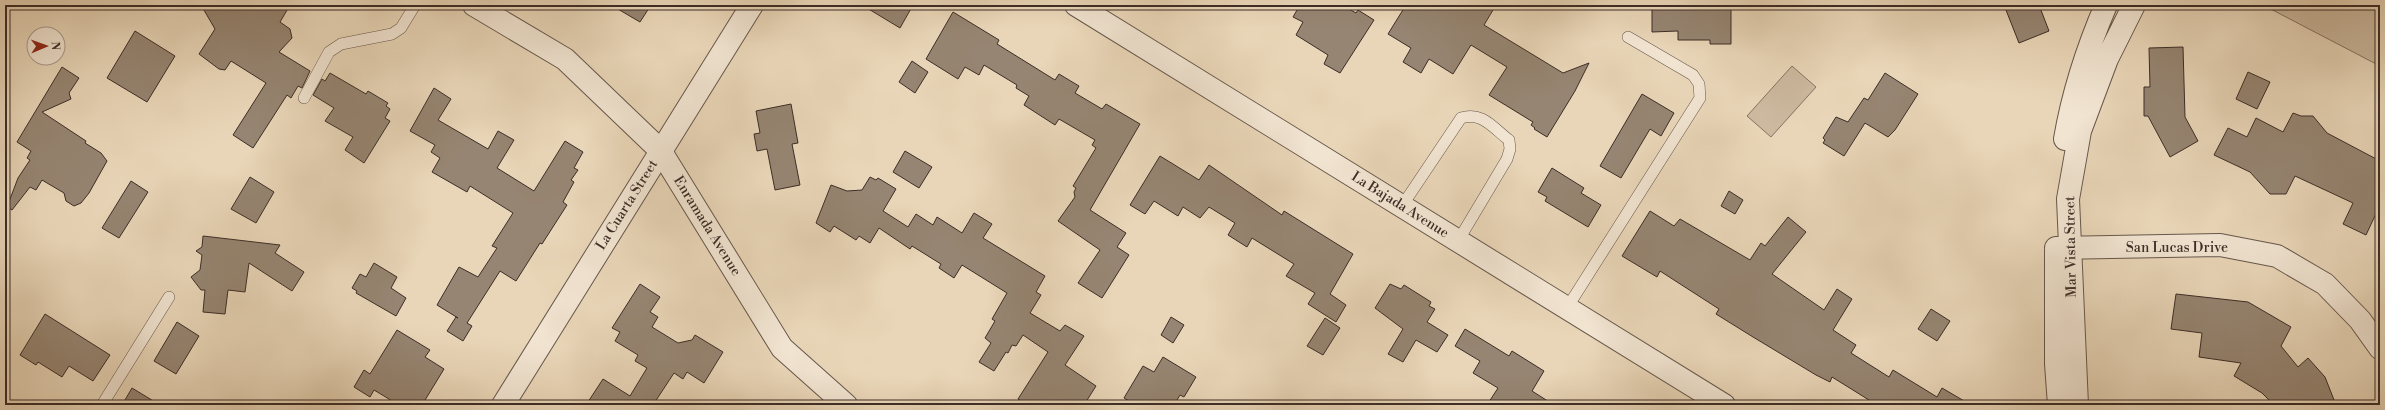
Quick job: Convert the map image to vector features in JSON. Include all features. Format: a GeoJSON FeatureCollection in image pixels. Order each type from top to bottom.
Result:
{"type":"FeatureCollection","features":[{"type":"Feature","properties":{"kind":"street","name":"Enramada Avenue"},"geometry":{"type":"LineString","coordinates":[[474,5],[565,59],[660,150],[782,348],[846,405]]}},
{"type":"Feature","properties":{"kind":"street","name":"La Cuarta Street"},"geometry":{"type":"LineString","coordinates":[[503,405],[660,150],[752,5]]}},
{"type":"Feature","properties":{"kind":"street","name":"La Bajada Avenue"},"geometry":{"type":"LineString","coordinates":[[1076,5],[1724,405]]}},
{"type":"Feature","properties":{"kind":"street","name":"Mar Vista Street"},"geometry":{"type":"LineString","coordinates":[[2077,405],[2058,184],[2069,116],[2078,79],[2093,35],[2106,5]]}},
{"type":"Feature","properties":{"kind":"street","name":"Mar Vista Street"},"geometry":{"type":"LineString","coordinates":[[2059,405],[2056,364],[2063,248],[2068,199],[2080,131],[2107,59],[2134,5]]}},
{"type":"Feature","properties":{"kind":"street","name":"San Lucas Drive"},"geometry":{"type":"LineString","coordinates":[[2063,248],[2220,245],[2276,256],[2325,284],[2360,320],[2380,348]]}},
{"type":"Feature","properties":{"kind":"lane"},"geometry":{"type":"LineString","coordinates":[[304,98],[329,52],[341,44],[392,34],[400,28],[414,5]]}},
{"type":"Feature","properties":{"kind":"lane"},"geometry":{"type":"LineString","coordinates":[[1567,308],[1700,98],[1699,84],[1693,75],[1628,37]]}},
{"type":"Feature","properties":{"kind":"lane"},"geometry":{"type":"LineString","coordinates":[[1402,206],[1461,118],[1470,115],[1478,116],[1509,140],[1510,149],[1507,159],[1458,241]]}},
{"type":"Feature","properties":{"kind":"lane"},"geometry":{"type":"LineString","coordinates":[[102,405],[169,296]]}},
{"type":"Feature","properties":{"kind":"shaded area"},"geometry":{"type":"Polygon","coordinates":[[[2263,5],[2380,5],[2380,66],[2263,5]]]}},
{"type":"Feature","properties":{"kind":"shaded area"},"geometry":{"type":"Polygon","coordinates":[[[1792,66],[1816,87],[1771,137],[1747,116],[1792,66]]]}},
{"type":"Feature","properties":{"kind":"building"},"geometry":{"type":"Polygon","coordinates":[[[201,5],[290,5],[280,22],[290,29],[292,38],[279,52],[310,71],[302,88],[298,86],[291,98],[287,95],[253,148],[233,135],[266,83],[231,61],[225,70],[219,69],[199,54],[215,29],[201,5]]]}},
{"type":"Feature","properties":{"kind":"building"},"geometry":{"type":"Polygon","coordinates":[[[611,5],[651,5],[640,22],[611,5]]]}},
{"type":"Feature","properties":{"kind":"building"},"geometry":{"type":"Polygon","coordinates":[[[862,5],[913,5],[900,28],[862,5]]]}},
{"type":"Feature","properties":{"kind":"building"},"geometry":{"type":"Polygon","coordinates":[[[1300,5],[1342,5],[1356,13],[1358,10],[1374,20],[1340,73],[1324,64],[1328,55],[1296,35],[1303,22],[1293,17],[1300,5]]]}},
{"type":"Feature","properties":{"kind":"building"},"geometry":{"type":"Polygon","coordinates":[[[1406,5],[1496,5],[1484,25],[1563,73],[1589,63],[1575,91],[1547,137],[1534,129],[1535,128],[1531,125],[1533,122],[1489,95],[1507,67],[1471,45],[1453,74],[1429,59],[1421,73],[1403,62],[1411,48],[1388,34],[1406,5]]]}},
{"type":"Feature","properties":{"kind":"building"},"geometry":{"type":"Polygon","coordinates":[[[1731,5],[1731,44],[1710,44],[1710,40],[1678,40],[1678,31],[1652,32],[1652,6],[1731,5]]]}},
{"type":"Feature","properties":{"kind":"building"},"geometry":{"type":"Polygon","coordinates":[[[2004,5],[2039,5],[2049,31],[2019,43],[2004,5]]]}},
{"type":"Feature","properties":{"kind":"building"},"geometry":{"type":"Polygon","coordinates":[[[953,12],[999,40],[997,44],[1055,80],[1059,74],[1079,86],[1075,93],[1102,109],[1106,104],[1140,124],[1090,210],[1126,233],[1117,247],[1129,255],[1102,298],[1078,283],[1100,250],[1058,221],[1075,197],[1074,192],[1076,188],[1073,186],[1096,148],[1092,145],[1095,140],[1059,119],[1055,125],[1024,105],[1029,96],[1016,88],[1017,85],[984,65],[979,75],[965,67],[958,79],[926,59],[953,12]]]}},
{"type":"Feature","properties":{"kind":"building"},"geometry":{"type":"Polygon","coordinates":[[[135,31],[175,56],[147,102],[107,78],[135,31]]]}},
{"type":"Feature","properties":{"kind":"building"},"geometry":{"type":"Polygon","coordinates":[[[2183,47],[2185,117],[2198,141],[2170,157],[2148,116],[2144,116],[2144,87],[2150,87],[2149,48],[2183,47]]]}},
{"type":"Feature","properties":{"kind":"building"},"geometry":{"type":"Polygon","coordinates":[[[912,61],[928,72],[915,93],[899,82],[912,61]]]}},
{"type":"Feature","properties":{"kind":"building"},"geometry":{"type":"Polygon","coordinates":[[[62,67],[79,78],[69,93],[71,99],[42,112],[86,141],[85,143],[101,153],[107,161],[89,193],[81,203],[74,206],[66,201],[64,193],[42,180],[36,190],[30,187],[12,210],[7,207],[18,178],[30,160],[27,158],[31,151],[17,142],[62,67]]]}},
{"type":"Feature","properties":{"kind":"building"},"geometry":{"type":"Polygon","coordinates":[[[2248,72],[2270,82],[2257,109],[2236,99],[2248,72]]]}},
{"type":"Feature","properties":{"kind":"building"},"geometry":{"type":"Polygon","coordinates":[[[330,73],[366,94],[368,91],[388,103],[386,106],[390,109],[385,118],[390,121],[364,163],[345,150],[353,137],[325,121],[334,108],[313,95],[322,79],[325,81],[330,73]]]}},
{"type":"Feature","properties":{"kind":"building"},"geometry":{"type":"Polygon","coordinates":[[[1885,73],[1918,94],[1895,130],[1888,137],[1865,123],[1844,156],[1823,143],[1825,140],[1823,138],[1836,117],[1848,122],[1864,98],[1868,100],[1885,73]]]}},
{"type":"Feature","properties":{"kind":"building"},"geometry":{"type":"Polygon","coordinates":[[[434,88],[451,99],[438,120],[488,149],[498,131],[514,140],[497,168],[534,191],[565,141],[583,152],[574,168],[578,170],[571,180],[574,182],[563,202],[567,205],[542,244],[540,243],[516,281],[500,271],[467,323],[472,326],[463,341],[447,331],[456,317],[458,318],[437,305],[459,267],[478,277],[497,248],[492,246],[513,213],[470,186],[467,192],[432,172],[440,158],[431,152],[435,145],[410,131],[434,88]]]}},
{"type":"Feature","properties":{"kind":"building"},"geometry":{"type":"Polygon","coordinates":[[[1642,94],[1674,113],[1661,136],[1650,129],[1621,178],[1600,166],[1642,94]]]}},
{"type":"Feature","properties":{"kind":"building"},"geometry":{"type":"Polygon","coordinates":[[[791,104],[798,143],[792,144],[800,185],[775,190],[767,149],[757,151],[754,134],[760,133],[756,111],[791,104]]]}},
{"type":"Feature","properties":{"kind":"building"},"geometry":{"type":"Polygon","coordinates":[[[2293,113],[2301,116],[2313,116],[2327,133],[2380,161],[2380,205],[2366,235],[2343,224],[2353,203],[2295,176],[2286,194],[2270,194],[2250,172],[2214,155],[2228,128],[2247,137],[2256,118],[2283,132],[2293,113]]]}},
{"type":"Feature","properties":{"kind":"building"},"geometry":{"type":"Polygon","coordinates":[[[905,151],[932,167],[919,188],[893,172],[905,151]]]}},
{"type":"Feature","properties":{"kind":"building"},"geometry":{"type":"Polygon","coordinates":[[[1160,156],[1199,180],[1209,165],[1282,215],[1284,211],[1353,254],[1330,294],[1346,305],[1336,322],[1308,304],[1315,293],[1286,276],[1294,264],[1252,238],[1247,247],[1228,235],[1235,223],[1209,207],[1200,218],[1183,207],[1178,216],[1154,201],[1145,214],[1130,205],[1160,156]]]}},
{"type":"Feature","properties":{"kind":"building"},"geometry":{"type":"Polygon","coordinates":[[[1552,168],[1584,188],[1581,193],[1601,205],[1588,227],[1545,201],[1547,197],[1538,192],[1552,168]]]}},
{"type":"Feature","properties":{"kind":"building"},"geometry":{"type":"Polygon","coordinates":[[[250,177],[274,192],[256,223],[231,209],[250,177]]]}},
{"type":"Feature","properties":{"kind":"building"},"geometry":{"type":"Polygon","coordinates":[[[870,177],[876,180],[878,178],[896,189],[883,211],[908,227],[916,214],[933,225],[937,217],[962,233],[974,213],[992,224],[983,238],[1045,276],[1036,292],[1041,295],[1030,313],[1060,331],[1065,325],[1084,336],[1065,365],[1096,386],[1084,405],[1027,405],[1018,399],[1048,352],[1023,335],[1016,346],[1012,345],[1008,353],[1006,352],[994,371],[979,362],[991,343],[985,338],[995,321],[992,319],[1007,293],[962,265],[954,278],[939,268],[941,264],[912,246],[910,249],[879,228],[870,243],[859,236],[856,240],[834,226],[830,232],[816,223],[831,185],[847,191],[862,190],[870,177]]]}},
{"type":"Feature","properties":{"kind":"building"},"geometry":{"type":"Polygon","coordinates":[[[131,181],[148,192],[119,238],[102,228],[131,181]]]}},
{"type":"Feature","properties":{"kind":"building"},"geometry":{"type":"Polygon","coordinates":[[[1729,191],[1743,200],[1735,214],[1721,206],[1729,191]]]}},
{"type":"Feature","properties":{"kind":"building"},"geometry":{"type":"Polygon","coordinates":[[[1650,211],[1674,226],[1680,219],[1750,260],[1761,243],[1765,246],[1788,217],[1806,232],[1772,274],[1824,310],[1837,289],[1852,299],[1833,330],[1856,345],[1851,353],[1889,377],[1893,370],[1937,397],[1942,388],[1971,405],[1877,405],[1832,377],[1830,382],[1816,375],[1753,337],[1716,314],[1719,309],[1660,271],[1657,277],[1622,256],[1650,211]]]}},
{"type":"Feature","properties":{"kind":"building"},"geometry":{"type":"Polygon","coordinates":[[[203,236],[280,245],[275,253],[304,272],[292,291],[249,263],[245,292],[228,290],[225,314],[203,312],[205,290],[201,290],[191,277],[200,270],[202,255],[196,251],[202,247],[203,236]]]}},
{"type":"Feature","properties":{"kind":"building"},"geometry":{"type":"Polygon","coordinates":[[[374,263],[397,277],[391,288],[406,298],[396,316],[356,293],[357,291],[352,288],[360,274],[366,277],[374,263]]]}},
{"type":"Feature","properties":{"kind":"building"},"geometry":{"type":"Polygon","coordinates":[[[640,284],[660,297],[650,312],[658,317],[652,327],[678,343],[692,340],[695,335],[723,352],[704,383],[687,372],[683,379],[674,373],[653,405],[586,405],[603,379],[630,396],[647,368],[635,361],[638,355],[615,341],[620,332],[612,328],[640,284]]]}},
{"type":"Feature","properties":{"kind":"building"},"geometry":{"type":"Polygon","coordinates":[[[1390,284],[1401,289],[1404,285],[1431,302],[1429,306],[1435,309],[1427,322],[1448,335],[1437,352],[1416,340],[1403,362],[1388,354],[1403,329],[1375,308],[1390,284]]]}},
{"type":"Feature","properties":{"kind":"building"},"geometry":{"type":"Polygon","coordinates":[[[2176,294],[2248,302],[2291,327],[2281,346],[2298,367],[2308,358],[2325,377],[2336,405],[2274,405],[2262,393],[2234,376],[2241,363],[2199,357],[2202,333],[2171,329],[2176,294]]]}},
{"type":"Feature","properties":{"kind":"building"},"geometry":{"type":"Polygon","coordinates":[[[1931,309],[1950,321],[1937,341],[1918,329],[1931,309]]]}},
{"type":"Feature","properties":{"kind":"building"},"geometry":{"type":"Polygon","coordinates":[[[45,314],[110,355],[93,381],[69,366],[62,377],[38,362],[36,365],[20,355],[45,314]]]}},
{"type":"Feature","properties":{"kind":"building"},"geometry":{"type":"Polygon","coordinates":[[[1171,317],[1184,325],[1173,343],[1161,335],[1171,317]]]}},
{"type":"Feature","properties":{"kind":"building"},"geometry":{"type":"Polygon","coordinates":[[[1325,318],[1340,328],[1323,355],[1307,346],[1325,318]]]}},
{"type":"Feature","properties":{"kind":"building"},"geometry":{"type":"Polygon","coordinates":[[[177,322],[199,336],[176,374],[154,361],[177,322]]]}},
{"type":"Feature","properties":{"kind":"building"},"geometry":{"type":"Polygon","coordinates":[[[1465,329],[1509,356],[1512,351],[1544,371],[1532,391],[1554,405],[1487,405],[1498,388],[1473,373],[1480,361],[1455,346],[1465,329]]]}},
{"type":"Feature","properties":{"kind":"building"},"geometry":{"type":"Polygon","coordinates":[[[397,330],[430,350],[425,357],[444,369],[422,405],[399,405],[374,390],[370,397],[354,387],[364,370],[370,374],[397,330]]]}},
{"type":"Feature","properties":{"kind":"building"},"geometry":{"type":"Polygon","coordinates":[[[1163,357],[1196,377],[1184,397],[1180,395],[1174,405],[1136,405],[1124,398],[1143,366],[1154,372],[1163,357]]]}},
{"type":"Feature","properties":{"kind":"building"},"geometry":{"type":"Polygon","coordinates":[[[132,388],[160,405],[122,405],[132,388]]]}}]}
